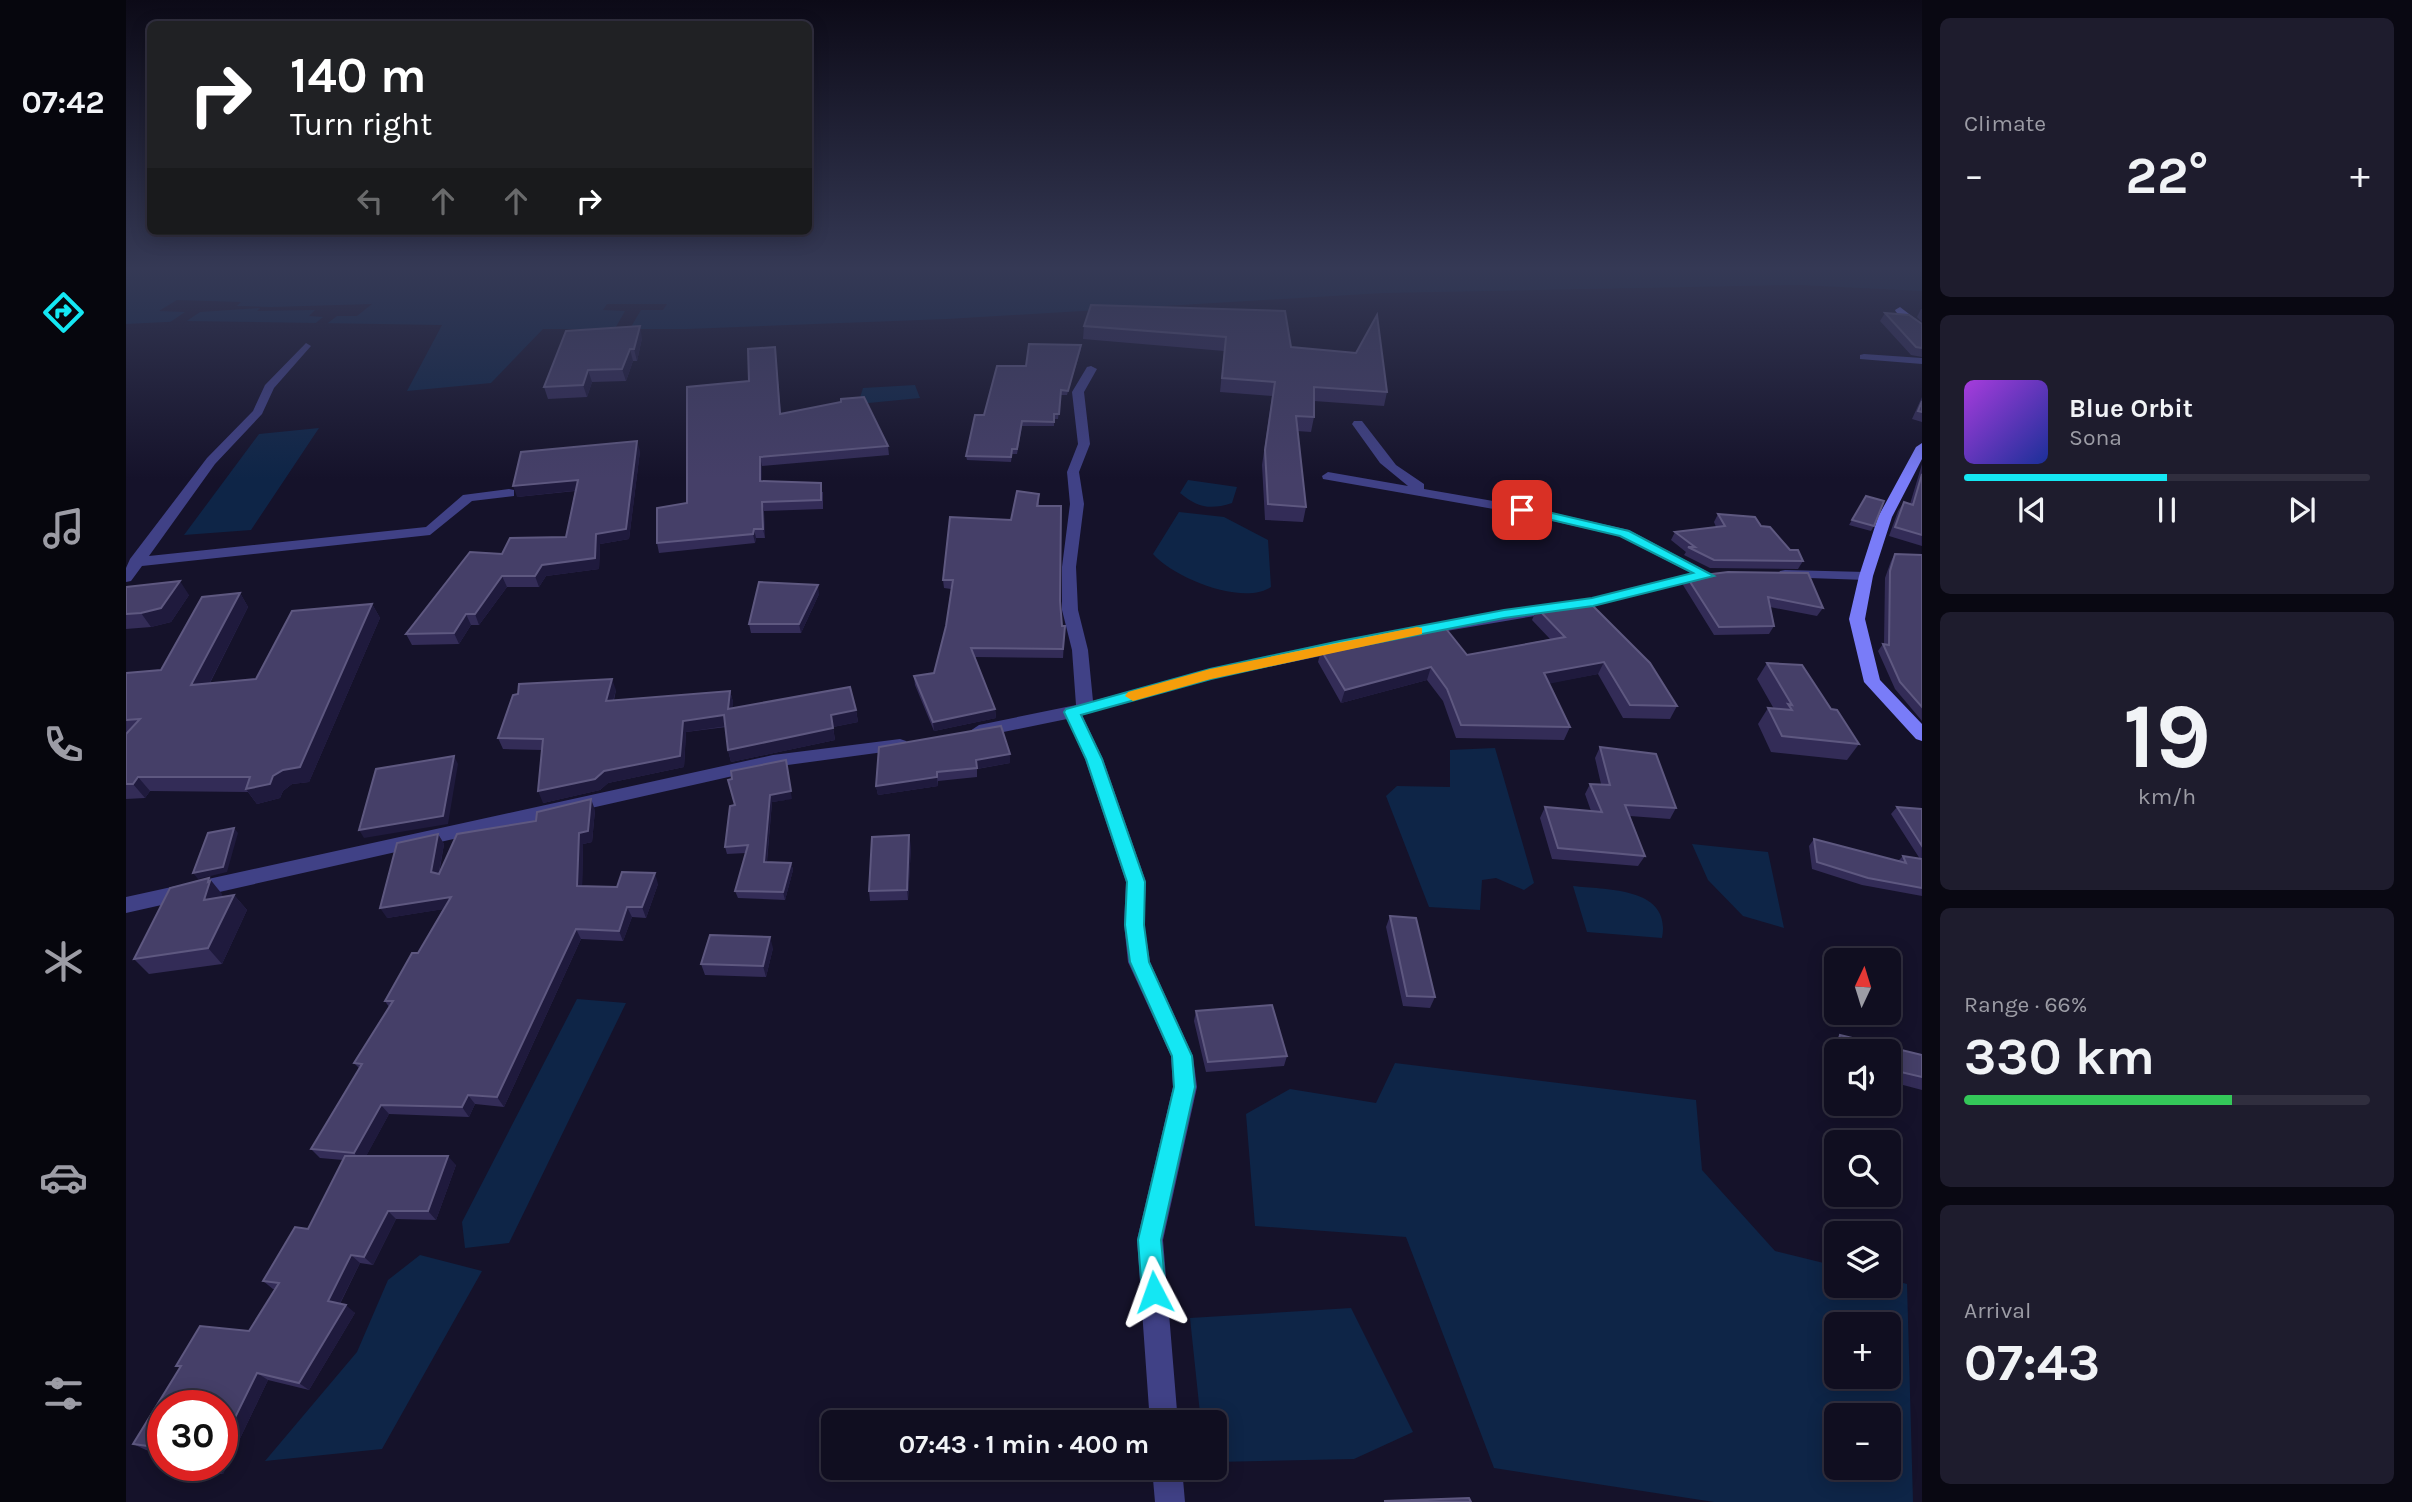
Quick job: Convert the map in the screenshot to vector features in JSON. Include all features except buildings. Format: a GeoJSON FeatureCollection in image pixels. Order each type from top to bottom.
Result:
{"type":"FeatureCollection","features":[{"type":"Feature","properties":{"kind":"main road"},"geometry":{"type":"LineString","coordinates":[[1922,447],[1885,517],[1866,576],[1857,619],[1872,682],[1922,735]]}},
{"type":"Feature","properties":{"kind":"street"},"geometry":{"type":"LineString","coordinates":[[126,578],[135,562],[211,461],[258,412],[269,387],[306,346]]}},
{"type":"Feature","properties":{"kind":"street"},"geometry":{"type":"LineString","coordinates":[[1864,358],[1922,361]]}},
{"type":"Feature","properties":{"kind":"street"},"geometry":{"type":"LineString","coordinates":[[1091,369],[1078,392],[1084,444],[1073,472],[1077,504],[1069,567],[1070,610],[1080,650],[1079,710],[1136,882],[1134,925],[1139,962],[1182,1056],[1185,1087],[1150,1240],[1163,1410]]}},
{"type":"Feature","properties":{"kind":"street"},"geometry":{"type":"LineString","coordinates":[[1358,424],[1379,455],[1405,480],[1432,493]]}},
{"type":"Feature","properties":{"kind":"street"},"geometry":{"type":"LineString","coordinates":[[962,735],[1079,710],[1210,674],[1401,634],[1593,602],[1680,579],[1715,575],[1624,533],[1432,493],[1328,476]]}},
{"type":"Feature","properties":{"kind":"street"},"geometry":{"type":"LineString","coordinates":[[135,562],[430,531],[468,498],[509,493]]}},
{"type":"Feature","properties":{"kind":"street"},"geometry":{"type":"LineString","coordinates":[[1772,574],[1866,576]]}},
{"type":"Feature","properties":{"kind":"street"},"geometry":{"type":"LineString","coordinates":[[126,905],[774,761],[911,744]]}},
{"type":"Feature","properties":{"kind":"street"},"geometry":{"type":"LineString","coordinates":[[1168,1480],[1170,1502]]}},
{"type":"Feature","properties":{"kind":"water"},"geometry":{"type":"Polygon","coordinates":[[[435,339],[533,339],[491,383],[407,391],[435,339]]]}},
{"type":"Feature","properties":{"kind":"water"},"geometry":{"type":"Polygon","coordinates":[[[915,385],[920,398],[858,404],[863,388],[915,385]]]}},
{"type":"Feature","properties":{"kind":"water"},"geometry":{"type":"Polygon","coordinates":[[[319,428],[251,530],[184,535],[259,434],[319,428]]]}},
{"type":"Feature","properties":{"kind":"water"},"geometry":{"type":"Polygon","coordinates":[[[1188,480],[1237,487],[1232,503],[1211,507],[1193,502],[1180,493],[1188,480]]]}},
{"type":"Feature","properties":{"kind":"water"},"geometry":{"type":"Polygon","coordinates":[[[1179,512],[1224,517],[1268,540],[1271,587],[1259,592],[1244,593],[1209,587],[1163,563],[1153,554],[1179,512]]]}},
{"type":"Feature","properties":{"kind":"water"},"geometry":{"type":"Polygon","coordinates":[[[1495,748],[1534,883],[1524,890],[1496,878],[1482,880],[1480,910],[1429,907],[1386,796],[1397,786],[1450,787],[1450,750],[1495,748]]]}},
{"type":"Feature","properties":{"kind":"water"},"geometry":{"type":"Polygon","coordinates":[[[1692,844],[1768,852],[1784,928],[1743,916],[1708,880],[1692,844]]]}},
{"type":"Feature","properties":{"kind":"water"},"geometry":{"type":"Polygon","coordinates":[[[1573,886],[1619,891],[1647,900],[1657,909],[1662,921],[1662,938],[1587,932],[1573,886]]]}},
{"type":"Feature","properties":{"kind":"water"},"geometry":{"type":"Polygon","coordinates":[[[577,999],[626,1003],[509,1243],[465,1248],[462,1222],[577,999]]]}},
{"type":"Feature","properties":{"kind":"water"},"geometry":{"type":"Polygon","coordinates":[[[1395,1063],[1696,1100],[1702,1170],[1775,1251],[1824,1263],[1824,1298],[1901,1298],[1901,1282],[1907,1284],[1913,1502],[1714,1502],[1494,1468],[1406,1237],[1255,1226],[1246,1114],[1290,1089],[1376,1103],[1395,1063]]]}},
{"type":"Feature","properties":{"kind":"water"},"geometry":{"type":"Polygon","coordinates":[[[420,1255],[482,1271],[382,1449],[265,1461],[357,1352],[388,1280],[420,1255]]]}},
{"type":"Feature","properties":{"kind":"water"},"geometry":{"type":"Polygon","coordinates":[[[1351,1308],[1413,1432],[1354,1459],[1227,1462],[1227,1410],[1200,1410],[1190,1318],[1351,1308]]]}},
{"type":"Feature","properties":{"kind":"slow traffic"},"geometry":{"type":"LineString","coordinates":[[1133,696],[1210,674],[1417,631]]}},
{"type":"Feature","properties":{"kind":"route"},"geometry":{"type":"LineString","coordinates":[[1154,1292],[1150,1240],[1185,1087],[1182,1056],[1139,962],[1134,925],[1136,882],[1094,759],[1072,712],[1210,674],[1340,646],[1504,614],[1593,602],[1680,579],[1707,576],[1624,533],[1522,510]]}}]}
